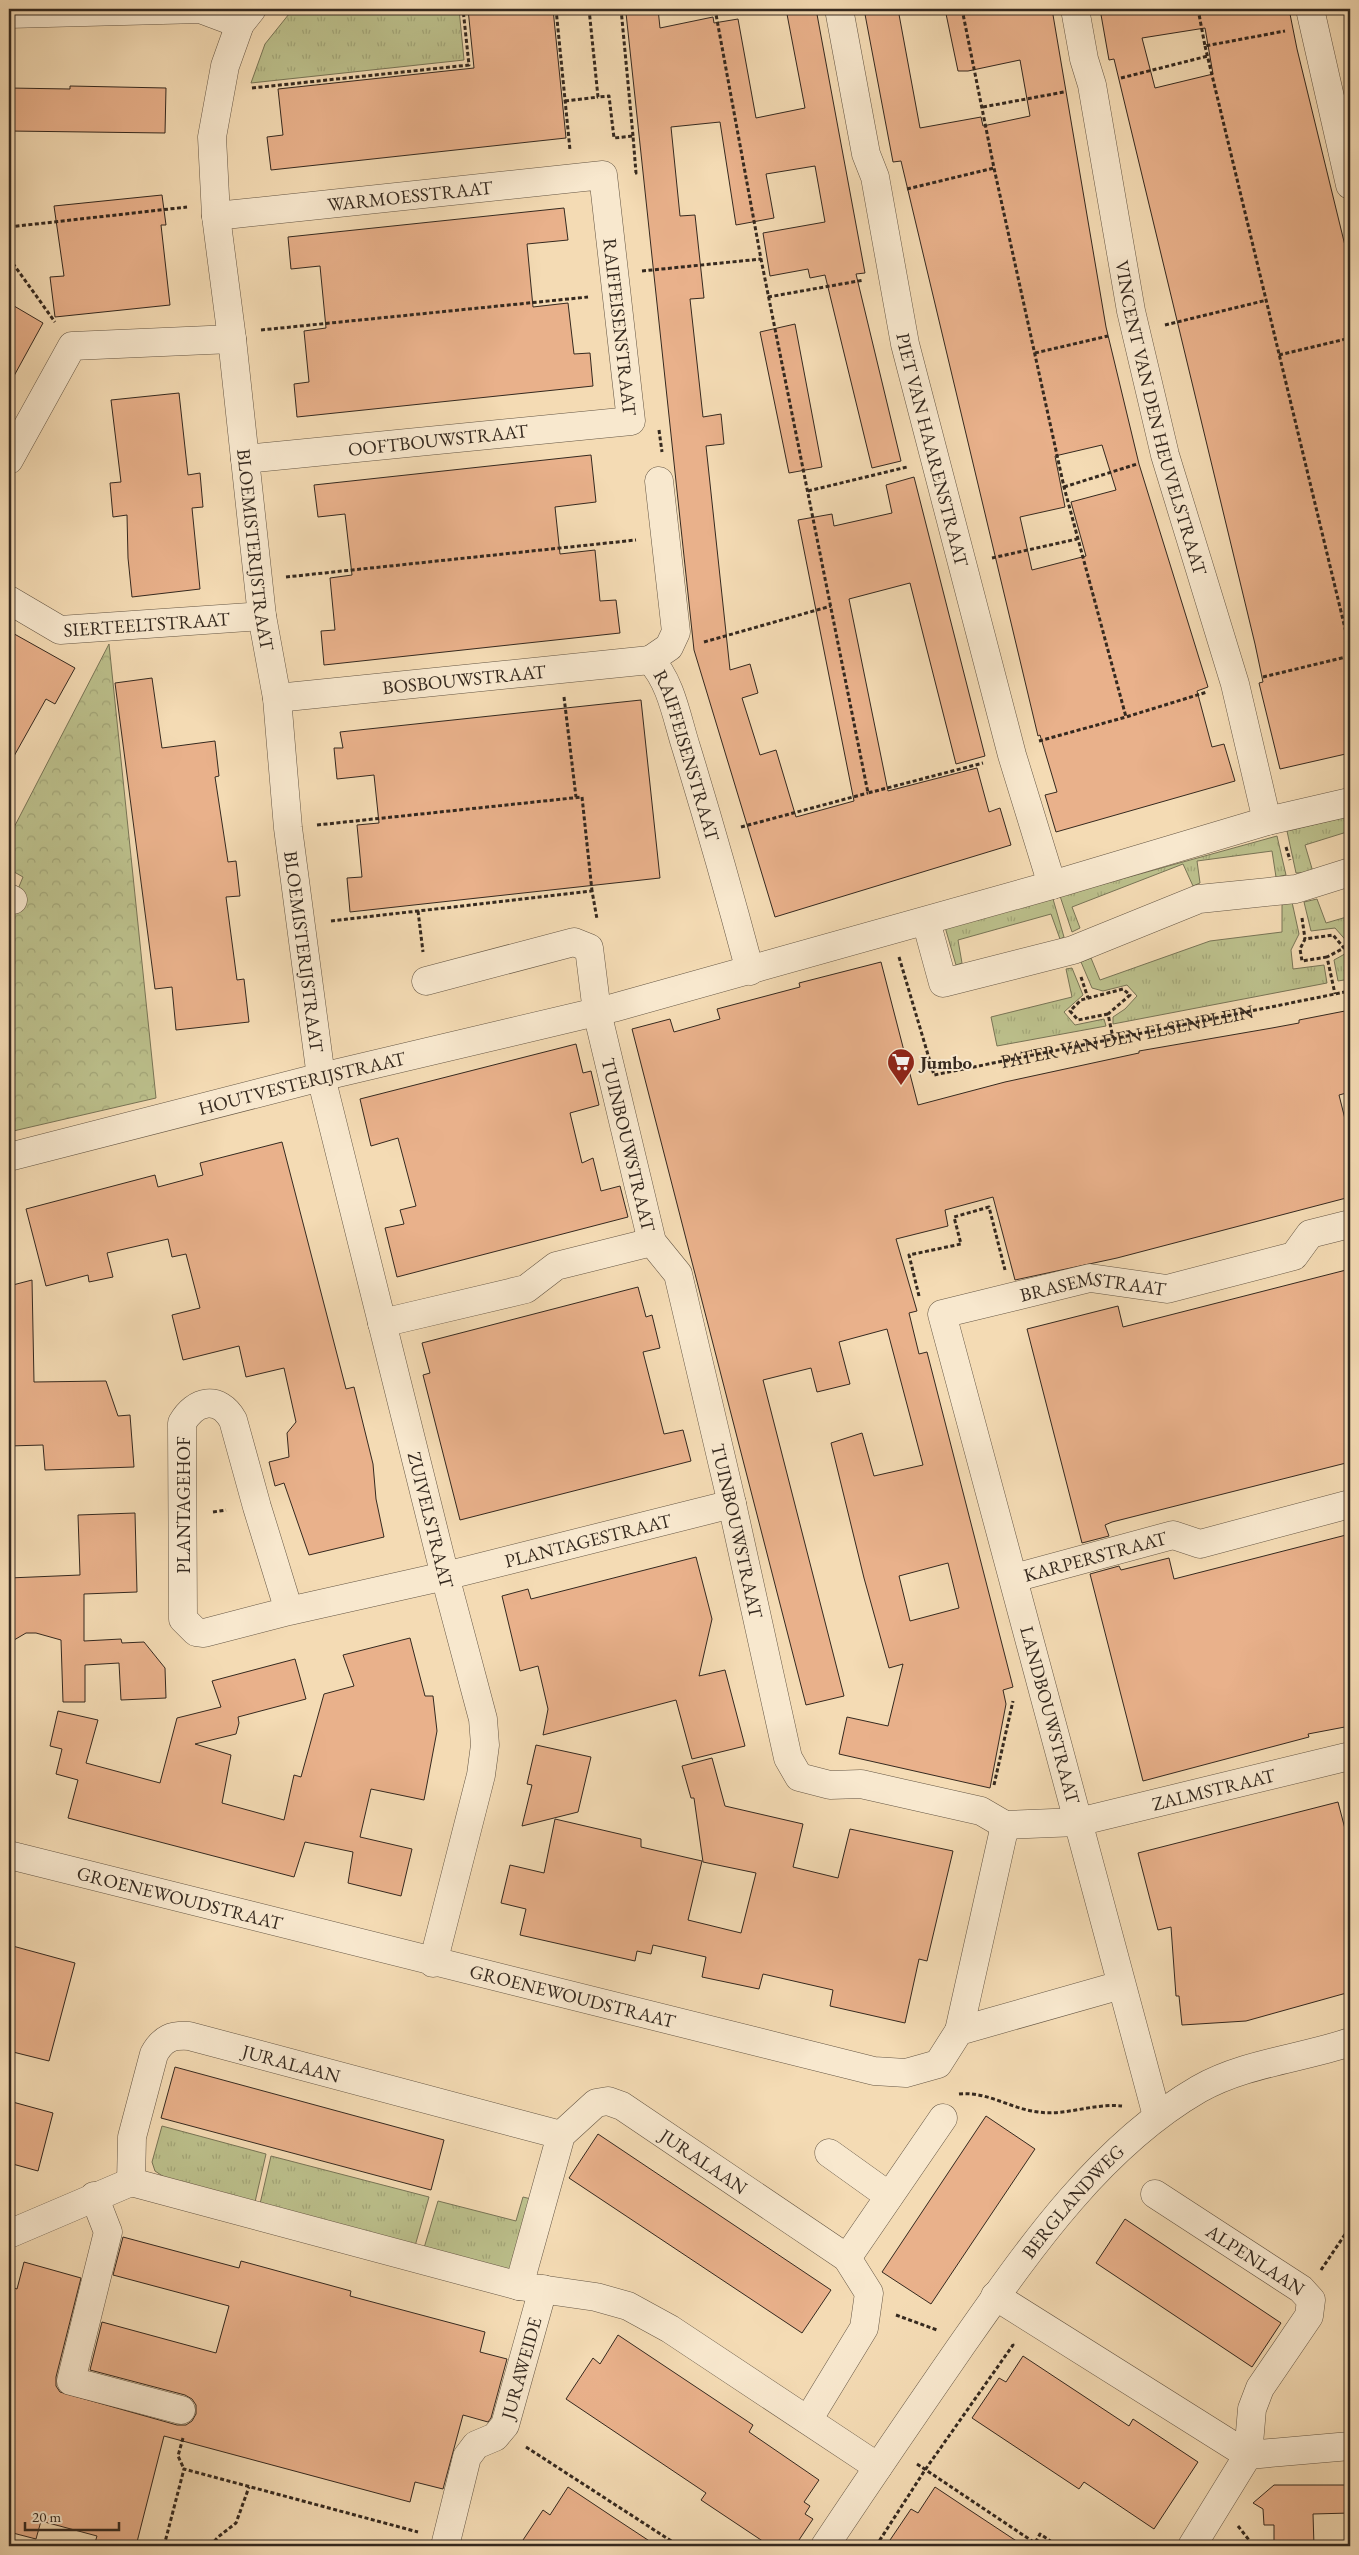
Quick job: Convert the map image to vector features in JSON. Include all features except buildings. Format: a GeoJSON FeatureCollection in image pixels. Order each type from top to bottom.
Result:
{"type":"FeatureCollection","features":[{"type":"Feature","properties":{"kind":"street"},"geometry":{"type":"LineString","coordinates":[[9,14],[200,9],[246,16]]}},
{"type":"Feature","properties":{"kind":"street","name":"PIET VAN HAARENSTRAAT"},"geometry":{"type":"LineString","coordinates":[[839,9],[866,154],[875,178],[891,276],[905,344],[1011,748],[1052,885]]}},
{"type":"Feature","properties":{"kind":"street","name":"VINCENT VAN DEN HEUVELSTRAAT"},"geometry":{"type":"LineString","coordinates":[[1075,9],[1084,59],[1092,85],[1131,311],[1165,455],[1235,684],[1267,821]]}},
{"type":"Feature","properties":{"kind":"street","name":"BLOEMISTERIJSTRAAT"},"geometry":{"type":"LineString","coordinates":[[246,16],[225,66],[212,137],[215,210],[232,336],[262,616],[276,698],[288,828],[321,1077]]}},
{"type":"Feature","properties":{"kind":"street"},"geometry":{"type":"LineString","coordinates":[[1311,18],[1350,185]]}},
{"type":"Feature","properties":{"kind":"street","name":"WARMOESSTRAAT"},"geometry":{"type":"LineString","coordinates":[[215,210],[603,176]]}},
{"type":"Feature","properties":{"kind":"street","name":"RAIFFEISENSTRAAT"},"geometry":{"type":"LineString","coordinates":[[603,176],[631,421]]}},
{"type":"Feature","properties":{"kind":"street"},"geometry":{"type":"LineString","coordinates":[[9,460],[72,346],[232,336]]}},
{"type":"Feature","properties":{"kind":"street","name":"OOFTBOUWSTRAAT"},"geometry":{"type":"LineString","coordinates":[[245,459],[631,421]]}},
{"type":"Feature","properties":{"kind":"street"},"geometry":{"type":"LineString","coordinates":[[658,481],[676,632],[673,640]]}},
{"type":"Feature","properties":{"kind":"street","name":"SIERTEELTSTRAAT"},"geometry":{"type":"LineString","coordinates":[[9,600],[60,630],[262,616]]}},
{"type":"Feature","properties":{"kind":"street","name":"RAIFFEISENSTRAAT"},"geometry":{"type":"LineString","coordinates":[[673,640],[669,647],[650,660],[660,670],[713,834],[750,971]]}},
{"type":"Feature","properties":{"kind":"street","name":"BOSBOUWSTRAAT"},"geometry":{"type":"LineString","coordinates":[[276,698],[650,660]]}},
{"type":"Feature","properties":{"kind":"street"},"geometry":{"type":"LineString","coordinates":[[750,971],[1052,885],[1267,821],[1350,802]]}},
{"type":"Feature","properties":{"kind":"street"},"geometry":{"type":"LineString","coordinates":[[926,921],[943,983],[1073,950],[1199,899],[1296,889],[1350,872]]}},
{"type":"Feature","properties":{"kind":"street"},"geometry":{"type":"LineString","coordinates":[[426,981],[574,942],[589,948],[597,1012]]}},
{"type":"Feature","properties":{"kind":"street","name":"HOUTVESTERIJSTRAAT"},"geometry":{"type":"LineString","coordinates":[[9,1157],[321,1077],[597,1012],[750,971]]}},
{"type":"Feature","properties":{"kind":"street","name":"TUINBOUWSTRAAT"},"geometry":{"type":"LineString","coordinates":[[597,1012],[652,1242],[678,1274],[732,1504],[788,1758],[799,1777],[830,1785],[861,1784],[981,1811],[996,1820],[1078,1822]]}},
{"type":"Feature","properties":{"kind":"street","name":"ZUIVELSTRAAT"},"geometry":{"type":"LineString","coordinates":[[321,1077],[445,1576],[483,1719],[485,1745],[481,1775],[433,1963]]}},
{"type":"Feature","properties":{"kind":"street","name":"BRASEMSTRAAT"},"geometry":{"type":"LineString","coordinates":[[942,1314],[1090,1278],[1167,1289],[1294,1256],[1310,1234],[1350,1224]]}},
{"type":"Feature","properties":{"kind":"street"},"geometry":{"type":"LineString","coordinates":[[382,1323],[526,1289],[556,1266],[652,1242]]}},
{"type":"Feature","properties":{"kind":"street","name":"LANDBOUWSTRAAT"},"geometry":{"type":"LineString","coordinates":[[942,1314],[1014,1578],[1155,2113]]}},
{"type":"Feature","properties":{"kind":"street","name":"PLANTAGEHOF"},"geometry":{"type":"LineString","coordinates":[[289,1611],[233,1420],[227,1408],[216,1404],[201,1405],[189,1411],[182,1422],[184,1619],[196,1632],[214,1632],[289,1611],[445,1576]]}},
{"type":"Feature","properties":{"kind":"street","name":"PLANTAGESTRAAT"},"geometry":{"type":"LineString","coordinates":[[445,1576],[732,1504]]}},
{"type":"Feature","properties":{"kind":"street","name":"KARPERSTRAAT"},"geometry":{"type":"LineString","coordinates":[[1014,1578],[1173,1535],[1200,1544],[1350,1504]]}},
{"type":"Feature","properties":{"kind":"street","name":"ZALMSTRAAT"},"geometry":{"type":"LineString","coordinates":[[1078,1822],[1350,1756]]}},
{"type":"Feature","properties":{"kind":"street"},"geometry":{"type":"LineString","coordinates":[[996,1820],[959,2031],[1121,1985]]}},
{"type":"Feature","properties":{"kind":"street","name":"GROENEWOUDSTRAAT"},"geometry":{"type":"LineString","coordinates":[[9,1855],[433,1963],[874,2071],[906,2073],[938,2064],[959,2031]]}},
{"type":"Feature","properties":{"kind":"street","name":"JURALAAN"},"geometry":{"type":"LineString","coordinates":[[131,2182],[132,2137],[154,2054],[159,2046],[174,2035],[189,2036],[561,2135],[596,2103],[608,2102],[622,2106],[847,2258],[870,2293],[869,2308],[864,2328],[808,2420]]}},
{"type":"Feature","properties":{"kind":"street","name":"BERGLANDWEG"},"geometry":{"type":"LineString","coordinates":[[825,2546],[995,2296],[1055,2216],[1155,2113],[1234,2073],[1350,2042]]}},
{"type":"Feature","properties":{"kind":"street"},"geometry":{"type":"LineString","coordinates":[[847,2258],[949,2106]]}},
{"type":"Feature","properties":{"kind":"street"},"geometry":{"type":"LineString","coordinates":[[531,2288],[561,2135]]}},
{"type":"Feature","properties":{"kind":"street"},"geometry":{"type":"LineString","coordinates":[[830,2153],[889,2196]]}},
{"type":"Feature","properties":{"kind":"street"},"geometry":{"type":"LineString","coordinates":[[9,2234],[94,2196],[131,2182],[531,2288],[596,2297],[628,2306],[670,2329],[808,2420],[885,2457]]}},
{"type":"Feature","properties":{"kind":"street","name":"ALPENLAAN"},"geometry":{"type":"LineString","coordinates":[[1155,2194],[1306,2293],[1310,2300],[1309,2316],[1260,2388],[1252,2409],[1248,2454]]}},
{"type":"Feature","properties":{"kind":"street"},"geometry":{"type":"LineString","coordinates":[[94,2196],[108,2232],[71,2381],[181,2410]]}},
{"type":"Feature","properties":{"kind":"street","name":"JURAWEIDE"},"geometry":{"type":"LineString","coordinates":[[446,2543],[467,2457],[476,2445],[495,2437],[505,2425],[531,2288]]}},
{"type":"Feature","properties":{"kind":"street"},"geometry":{"type":"LineString","coordinates":[[995,2296],[1248,2454],[1350,2446]]}},
{"type":"Feature","properties":{"kind":"street"},"geometry":{"type":"LineString","coordinates":[[1192,2546],[1248,2454]]}},
{"type":"Feature","properties":{"kind":"path"},"geometry":{"type":"LineString","coordinates":[[221,87],[243,89],[469,65],[463,9]]}},
{"type":"Feature","properties":{"kind":"path"},"geometry":{"type":"LineString","coordinates":[[556,9],[573,179]]}},
{"type":"Feature","properties":{"kind":"path"},"geometry":{"type":"LineString","coordinates":[[589,9],[598,97]]}},
{"type":"Feature","properties":{"kind":"path"},"geometry":{"type":"LineString","coordinates":[[603,176],[636,173],[621,9]]}},
{"type":"Feature","properties":{"kind":"path"},"geometry":{"type":"LineString","coordinates":[[716,9],[768,297],[868,793]]}},
{"type":"Feature","properties":{"kind":"path"},"geometry":{"type":"LineString","coordinates":[[962,9],[994,168],[1064,487],[1126,717]]}},
{"type":"Feature","properties":{"kind":"path"},"geometry":{"type":"LineString","coordinates":[[1198,9],[1205,46],[1350,649]]}},
{"type":"Feature","properties":{"kind":"path"},"geometry":{"type":"LineString","coordinates":[[1205,46],[1311,18]]}},
{"type":"Feature","properties":{"kind":"path"},"geometry":{"type":"LineString","coordinates":[[566,101],[609,96],[614,138],[633,136]]}},
{"type":"Feature","properties":{"kind":"path"},"geometry":{"type":"LineString","coordinates":[[877,196],[994,168]]}},
{"type":"Feature","properties":{"kind":"path"},"geometry":{"type":"LineString","coordinates":[[9,227],[215,210]]}},
{"type":"Feature","properties":{"kind":"path"},"geometry":{"type":"LineString","coordinates":[[9,258],[72,346]]}},
{"type":"Feature","properties":{"kind":"path"},"geometry":{"type":"LineString","coordinates":[[232,336],[615,284],[761,259]]}},
{"type":"Feature","properties":{"kind":"path"},"geometry":{"type":"LineString","coordinates":[[768,297],[891,276]]}},
{"type":"Feature","properties":{"kind":"path"},"geometry":{"type":"LineString","coordinates":[[1279,355],[1350,338]]}},
{"type":"Feature","properties":{"kind":"path","name":"RAIFFEISENSTRAAT"},"geometry":{"type":"LineString","coordinates":[[631,421],[658,419],[664,470],[658,481]]}},
{"type":"Feature","properties":{"kind":"path"},"geometry":{"type":"LineString","coordinates":[[1064,487],[1165,455]]}},
{"type":"Feature","properties":{"kind":"path"},"geometry":{"type":"LineString","coordinates":[[808,492],[935,460]]}},
{"type":"Feature","properties":{"kind":"path"},"geometry":{"type":"LineString","coordinates":[[258,580],[665,537]]}},
{"type":"Feature","properties":{"kind":"path"},"geometry":{"type":"LineString","coordinates":[[962,565],[1077,539]]}},
{"type":"Feature","properties":{"kind":"path"},"geometry":{"type":"LineString","coordinates":[[673,640],[691,646],[831,606]]}},
{"type":"Feature","properties":{"kind":"path"},"geometry":{"type":"LineString","coordinates":[[713,834],[986,762],[1011,748],[1126,717],[1235,684],[1350,656]]}},
{"type":"Feature","properties":{"kind":"path"},"geometry":{"type":"LineString","coordinates":[[561,669],[576,797]]}},
{"type":"Feature","properties":{"kind":"path"},"geometry":{"type":"LineString","coordinates":[[288,828],[582,796],[597,920]]}},
{"type":"Feature","properties":{"kind":"path"},"geometry":{"type":"LineString","coordinates":[[300,924],[592,891]]}},
{"type":"Feature","properties":{"kind":"path"},"geometry":{"type":"LineString","coordinates":[[418,911],[426,981]]}},
{"type":"Feature","properties":{"kind":"path","name":"PATER VAN DEN ELSENPLEIN"},"geometry":{"type":"LineString","coordinates":[[891,930],[934,1075],[1350,991]]}},
{"type":"Feature","properties":{"kind":"path"},"geometry":{"type":"LineString","coordinates":[[1334,935],[1344,948],[1327,957],[1302,961],[1300,949],[1305,940],[1334,935]]}},
{"type":"Feature","properties":{"kind":"path"},"geometry":{"type":"LineString","coordinates":[[1327,957],[1334,994]]}},
{"type":"Feature","properties":{"kind":"path"},"geometry":{"type":"LineString","coordinates":[[1123,989],[1130,995],[1108,1014],[1078,1020],[1070,1011],[1081,1000],[1123,989]]}},
{"type":"Feature","properties":{"kind":"path"},"geometry":{"type":"LineString","coordinates":[[1108,1014],[1113,1038]]}},
{"type":"Feature","properties":{"kind":"path"},"geometry":{"type":"LineString","coordinates":[[942,1314],[922,1311],[909,1255],[961,1244],[954,1217],[989,1207],[1012,1297]]}},
{"type":"Feature","properties":{"kind":"path"},"geometry":{"type":"LineString","coordinates":[[183,1515],[257,1507]]}},
{"type":"Feature","properties":{"kind":"path"},"geometry":{"type":"LineString","coordinates":[[996,1820],[1014,1699],[1043,1688]]}},
{"type":"Feature","properties":{"kind":"path"},"geometry":{"type":"LineString","coordinates":[[949,2106],[985,2096],[1035,2112],[1056,2114],[1109,2105],[1155,2113]]}},
{"type":"Feature","properties":{"kind":"path"},"geometry":{"type":"LineString","coordinates":[[1306,2293],[1350,2227]]}},
{"type":"Feature","properties":{"kind":"path"},"geometry":{"type":"LineString","coordinates":[[876,2546],[925,2470],[1013,2344],[995,2296]]}},
{"type":"Feature","properties":{"kind":"path"},"geometry":{"type":"LineString","coordinates":[[869,2308],[883,2311],[964,2342]]}},
{"type":"Feature","properties":{"kind":"path"},"geometry":{"type":"LineString","coordinates":[[501,2430],[679,2546]]}},
{"type":"Feature","properties":{"kind":"path"},"geometry":{"type":"LineString","coordinates":[[885,2457],[925,2470],[1035,2543],[1040,2534],[1058,2546]]}},
{"type":"Feature","properties":{"kind":"path"},"geometry":{"type":"LineString","coordinates":[[164,2546],[184,2469],[446,2543]]}},
{"type":"Feature","properties":{"kind":"path"},"geometry":{"type":"LineString","coordinates":[[210,2546],[236,2523],[249,2487]]}},
{"type":"Feature","properties":{"kind":"green space"},"geometry":{"type":"Polygon","coordinates":[[[293,9],[459,9],[464,60],[251,83],[265,44],[293,9]]]}},
{"type":"Feature","properties":{"kind":"green space"},"geometry":{"type":"Polygon","coordinates":[[[109,644],[156,1098],[9,1132],[9,905],[11,906],[23,877],[9,869],[9,837],[109,644]]]}},
{"type":"Feature","properties":{"kind":"green space"},"geometry":{"type":"Polygon","coordinates":[[[1350,816],[1350,831],[1305,845],[1313,872],[1296,873],[1287,831],[1350,816]]]}},
{"type":"Feature","properties":{"kind":"green space"},"geometry":{"type":"Polygon","coordinates":[[[1277,836],[1286,875],[1276,877],[1272,851],[1197,861],[1200,883],[1193,886],[1183,864],[1072,907],[1080,928],[1072,932],[1060,896],[1277,836]]]}},
{"type":"Feature","properties":{"kind":"green space"},"geometry":{"type":"Polygon","coordinates":[[[1053,899],[1064,937],[1060,939],[1051,914],[958,940],[962,963],[956,965],[945,927],[1053,899]]]}},
{"type":"Feature","properties":{"kind":"green space"},"geometry":{"type":"Polygon","coordinates":[[[1317,899],[1326,923],[1350,916],[1350,945],[1335,928],[1311,931],[1304,902],[1317,899]]]}},
{"type":"Feature","properties":{"kind":"green space"},"geometry":{"type":"Polygon","coordinates":[[[1292,902],[1299,934],[1291,950],[1293,969],[1324,965],[1327,983],[1113,1024],[1113,1017],[1125,1009],[1137,996],[1127,985],[1103,991],[1092,988],[1081,962],[1091,958],[1100,980],[1210,941],[1282,932],[1282,905],[1292,902]]]}},
{"type":"Feature","properties":{"kind":"green space"},"geometry":{"type":"Polygon","coordinates":[[[1350,951],[1350,979],[1338,981],[1334,960],[1350,951]]]}},
{"type":"Feature","properties":{"kind":"green space"},"geometry":{"type":"Polygon","coordinates":[[[1072,968],[1083,995],[1064,1012],[1075,1025],[1104,1019],[1106,1026],[997,1046],[991,1017],[1072,997],[1066,969],[1072,968]]]}},
{"type":"Feature","properties":{"kind":"green space"},"geometry":{"type":"Polygon","coordinates":[[[162,2126],[266,2154],[255,2202],[164,2177],[155,2171],[152,2162],[162,2126]]]}},
{"type":"Feature","properties":{"kind":"green space"},"geometry":{"type":"Polygon","coordinates":[[[271,2156],[429,2197],[415,2246],[260,2204],[271,2156]]]}},
{"type":"Feature","properties":{"kind":"green space"},"geometry":{"type":"Polygon","coordinates":[[[523,2197],[531,2199],[512,2270],[424,2248],[438,2201],[516,2221],[523,2197]]]}},
{"type":"Feature","properties":{"kind":"place","name":"Jumbo"},"geometry":{"type":"Point","coordinates":[901,1086]}}]}
